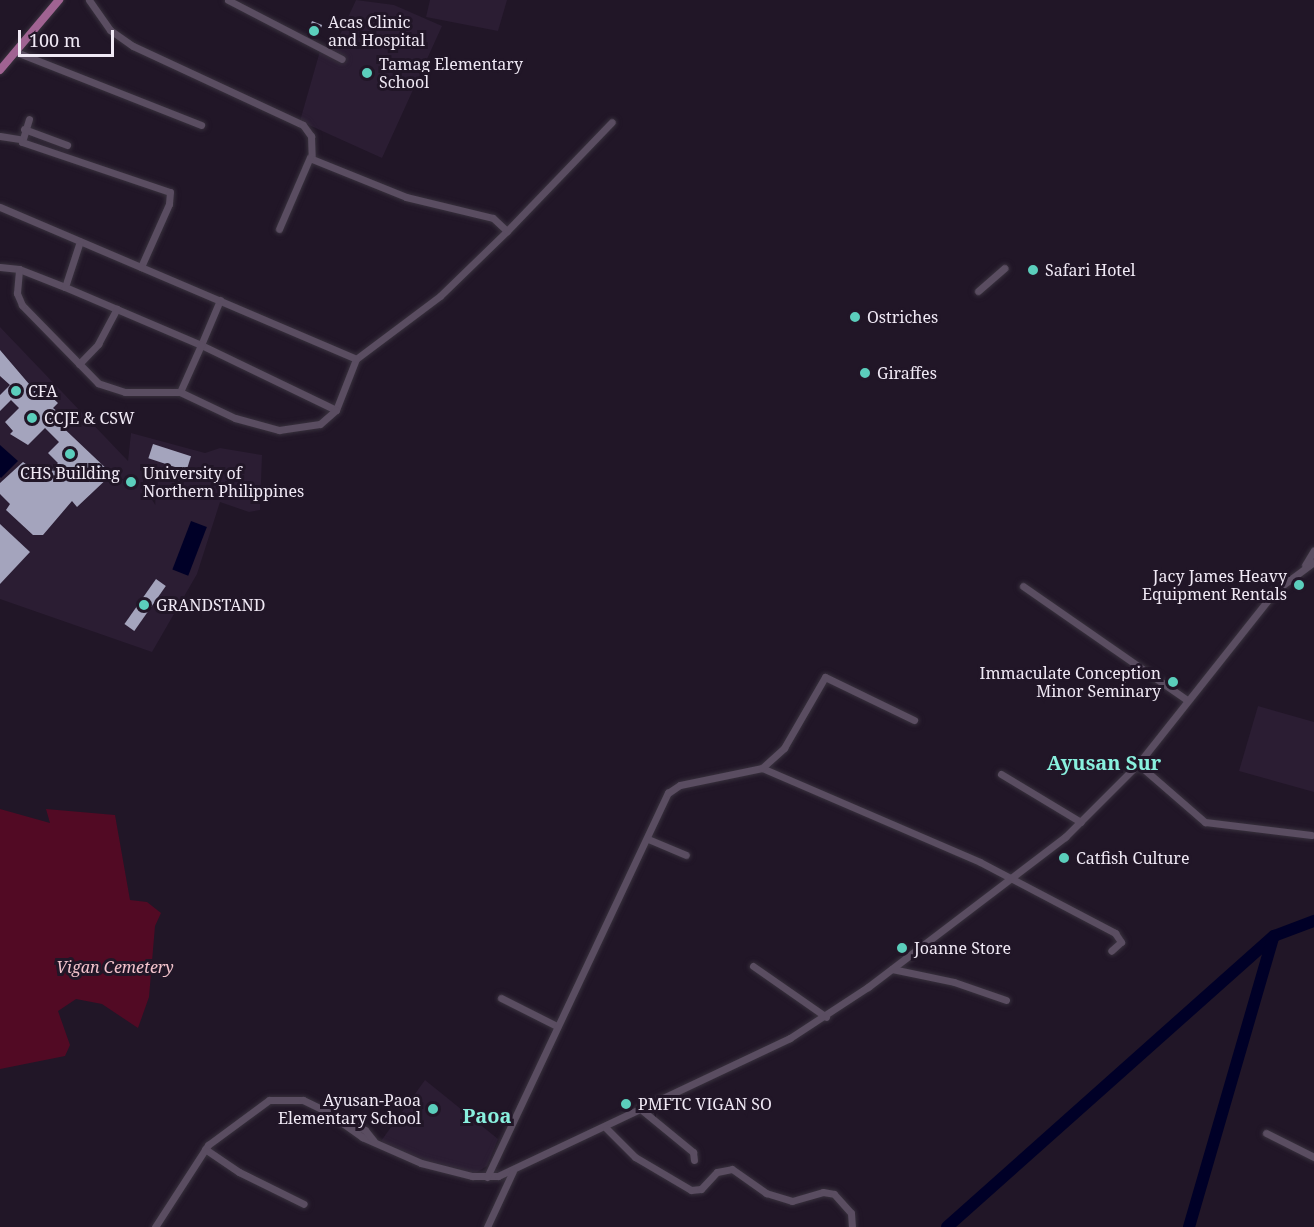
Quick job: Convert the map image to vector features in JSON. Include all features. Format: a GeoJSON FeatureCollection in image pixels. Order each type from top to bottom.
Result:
{"type":"FeatureCollection","features":[{"type":"Feature","properties":{"kind":"main road"},"geometry":{"type":"LineString","coordinates":[[0,70],[59,0]]}},
{"type":"Feature","properties":{"kind":"street"},"geometry":{"type":"LineString","coordinates":[[90,0],[110,30],[133,46],[303,125],[313,144],[310,157],[279,229]]}},
{"type":"Feature","properties":{"kind":"street"},"geometry":{"type":"LineString","coordinates":[[228,0],[342,59]]}},
{"type":"Feature","properties":{"kind":"street"},"geometry":{"type":"LineString","coordinates":[[16,52],[201,125]]}},
{"type":"Feature","properties":{"kind":"street"},"geometry":{"type":"LineString","coordinates":[[20,139],[29,119]]}},
{"type":"Feature","properties":{"kind":"street"},"geometry":{"type":"LineString","coordinates":[[19,269],[17,293],[22,305],[98,383],[117,391],[180,392],[235,418],[279,430],[320,424],[336,410],[356,359],[440,296],[507,231],[612,122]]}},
{"type":"Feature","properties":{"kind":"street"},"geometry":{"type":"LineString","coordinates":[[24,129],[67,145]]}},
{"type":"Feature","properties":{"kind":"street"},"geometry":{"type":"LineString","coordinates":[[0,136],[20,139],[170,192],[169,204],[141,267]]}},
{"type":"Feature","properties":{"kind":"street"},"geometry":{"type":"LineString","coordinates":[[310,157],[405,196],[493,218],[507,231]]}},
{"type":"Feature","properties":{"kind":"street"},"geometry":{"type":"LineString","coordinates":[[0,207],[356,359]]}},
{"type":"Feature","properties":{"kind":"street"},"geometry":{"type":"LineString","coordinates":[[65,286],[80,241]]}},
{"type":"Feature","properties":{"kind":"street"},"geometry":{"type":"LineString","coordinates":[[0,267],[19,269],[65,286],[201,345],[336,410]]}},
{"type":"Feature","properties":{"kind":"street"},"geometry":{"type":"LineString","coordinates":[[978,291],[1004,268]]}},
{"type":"Feature","properties":{"kind":"street"},"geometry":{"type":"LineString","coordinates":[[180,392],[220,300]]}},
{"type":"Feature","properties":{"kind":"street"},"geometry":{"type":"LineString","coordinates":[[79,364],[98,344],[117,309]]}},
{"type":"Feature","properties":{"kind":"street"},"geometry":{"type":"LineString","coordinates":[[155,1227],[205,1149],[269,1100],[303,1101],[376,1142],[438,1168],[488,1177],[513,1171],[643,1111],[826,1017],[1011,878],[1081,822],[1138,764],[1263,604],[1305,565],[1314,550]]}},
{"type":"Feature","properties":{"kind":"street"},"geometry":{"type":"LineString","coordinates":[[1305,565],[1314,562]]}},
{"type":"Feature","properties":{"kind":"street"},"geometry":{"type":"LineString","coordinates":[[1023,586],[1187,700]]}},
{"type":"Feature","properties":{"kind":"street"},"geometry":{"type":"LineString","coordinates":[[488,1177],[557,1026],[648,838],[661,802],[672,789],[762,768],[784,748],[814,689],[825,677],[914,720]]}},
{"type":"Feature","properties":{"kind":"street"},"geometry":{"type":"LineString","coordinates":[[1138,764],[1205,822],[1311,835]]}},
{"type":"Feature","properties":{"kind":"street"},"geometry":{"type":"LineString","coordinates":[[762,768],[1011,878],[1115,933],[1121,942],[1111,951]]}},
{"type":"Feature","properties":{"kind":"street"},"geometry":{"type":"LineString","coordinates":[[1001,774],[1081,822]]}},
{"type":"Feature","properties":{"kind":"street"},"geometry":{"type":"LineString","coordinates":[[648,838],[686,855]]}},
{"type":"Feature","properties":{"kind":"street"},"geometry":{"type":"LineString","coordinates":[[753,966],[826,1017]]}},
{"type":"Feature","properties":{"kind":"street"},"geometry":{"type":"LineString","coordinates":[[892,969],[954,982],[1006,1000]]}},
{"type":"Feature","properties":{"kind":"street"},"geometry":{"type":"LineString","coordinates":[[501,998],[557,1026]]}},
{"type":"Feature","properties":{"kind":"street"},"geometry":{"type":"LineString","coordinates":[[643,1111],[693,1152],[694,1160]]}},
{"type":"Feature","properties":{"kind":"street"},"geometry":{"type":"LineString","coordinates":[[606,1128],[635,1157],[690,1190],[701,1190],[717,1172],[732,1169],[762,1191],[792,1201],[823,1192],[834,1194],[851,1213],[852,1227]]}},
{"type":"Feature","properties":{"kind":"street"},"geometry":{"type":"LineString","coordinates":[[1266,1133],[1314,1157]]}},
{"type":"Feature","properties":{"kind":"street"},"geometry":{"type":"LineString","coordinates":[[205,1149],[239,1172],[304,1204]]}},
{"type":"Feature","properties":{"kind":"street"},"geometry":{"type":"LineString","coordinates":[[487,1227],[513,1171]]}},
{"type":"Feature","properties":{"kind":"shaded area","name":"Tamag Elementary School"},"geometry":{"type":"Polygon","coordinates":[[[356,0],[394,5],[442,26],[382,158],[300,121],[320,51],[334,48],[356,0]]]}},
{"type":"Feature","properties":{"kind":"shaded area"},"geometry":{"type":"Polygon","coordinates":[[[430,0],[507,0],[498,31],[426,17],[430,0]]]}},
{"type":"Feature","properties":{"kind":"shaded area","name":"University of Northern Philippines"},"geometry":{"type":"Polygon","coordinates":[[[0,327],[128,461],[131,433],[205,453],[220,448],[262,455],[260,510],[249,512],[220,502],[197,574],[152,652],[0,599],[0,327]]]}},
{"type":"Feature","properties":{"kind":"shaded area"},"geometry":{"type":"Polygon","coordinates":[[[1258,706],[1314,722],[1314,792],[1239,771],[1258,706]]]}},
{"type":"Feature","properties":{"kind":"shaded area","name":"Ayusan-Paoa Elementary School"},"geometry":{"type":"Polygon","coordinates":[[[425,1080],[498,1139],[487,1166],[474,1174],[404,1156],[381,1141],[425,1080]]]}},
{"type":"Feature","properties":{"kind":"green space","name":"Vigan Cemetery"},"geometry":{"type":"Polygon","coordinates":[[[0,809],[50,823],[46,809],[115,815],[130,900],[147,902],[161,913],[155,926],[149,997],[138,1028],[102,1004],[76,999],[58,1011],[70,1045],[65,1056],[0,1069],[0,809]]]}},
{"type":"Feature","properties":{"kind":"water"},"geometry":{"type":"Polygon","coordinates":[[[0,445],[18,461],[1,478],[0,477],[0,445]]]}},
{"type":"Feature","properties":{"kind":"water"},"geometry":{"type":"Polygon","coordinates":[[[191,521],[207,527],[188,576],[172,570],[191,521]]]}},
{"type":"Feature","properties":{"kind":"building","name":"Acas Clinic and Hospital"},"geometry":{"type":"Polygon","coordinates":[[[312,21],[322,25],[317,38],[307,34],[312,21]]]}},
{"type":"Feature","properties":{"kind":"building"},"geometry":{"type":"Polygon","coordinates":[[[0,350],[35,391],[42,396],[46,392],[58,403],[53,408],[59,413],[54,419],[112,474],[77,507],[72,501],[43,535],[33,535],[6,510],[10,504],[0,494],[0,483],[23,462],[44,477],[58,463],[48,453],[59,442],[45,428],[28,445],[10,434],[13,431],[5,422],[19,408],[11,400],[0,411],[0,395],[10,385],[0,376],[0,350]]]}},
{"type":"Feature","properties":{"kind":"building"},"geometry":{"type":"Polygon","coordinates":[[[153,444],[191,456],[186,471],[148,458],[153,444]]]}},
{"type":"Feature","properties":{"kind":"building"},"geometry":{"type":"Polygon","coordinates":[[[0,524],[30,552],[0,584],[0,524]]]}},
{"type":"Feature","properties":{"kind":"building","name":"GRANDSTAND"},"geometry":{"type":"Polygon","coordinates":[[[156,579],[166,586],[134,631],[124,624],[156,579]]]}},
{"type":"Feature","properties":{"kind":"waterway"},"geometry":{"type":"LineString","coordinates":[[947,1227],[1274,936],[1314,921]]}},
{"type":"Feature","properties":{"kind":"waterway"},"geometry":{"type":"LineString","coordinates":[[1189,1227],[1273,937]]}},
{"type":"Feature","properties":{"kind":"place","name":"Acas Clinic and Hospital"},"geometry":{"type":"Point","coordinates":[314,31]}},
{"type":"Feature","properties":{"kind":"place","name":"Tamag Elementary School"},"geometry":{"type":"Point","coordinates":[367,73]}},
{"type":"Feature","properties":{"kind":"place","name":"Safari Hotel"},"geometry":{"type":"Point","coordinates":[1033,270]}},
{"type":"Feature","properties":{"kind":"place","name":"Ostriches"},"geometry":{"type":"Point","coordinates":[855,317]}},
{"type":"Feature","properties":{"kind":"place","name":"Giraffes"},"geometry":{"type":"Point","coordinates":[865,373]}},
{"type":"Feature","properties":{"kind":"place","name":"CFA"},"geometry":{"type":"Point","coordinates":[16,391]}},
{"type":"Feature","properties":{"kind":"place","name":"CCJE & CSW"},"geometry":{"type":"Point","coordinates":[32,418]}},
{"type":"Feature","properties":{"kind":"place","name":"CHS Building"},"geometry":{"type":"Point","coordinates":[70,454]}},
{"type":"Feature","properties":{"kind":"place","name":"University of Northern Philippines"},"geometry":{"type":"Point","coordinates":[131,482]}},
{"type":"Feature","properties":{"kind":"place","name":"Jacy James Heavy Equipment Rentals"},"geometry":{"type":"Point","coordinates":[1299,585]}},
{"type":"Feature","properties":{"kind":"place","name":"GRANDSTAND"},"geometry":{"type":"Point","coordinates":[144,605]}},
{"type":"Feature","properties":{"kind":"place","name":"Immaculate Conception Minor Seminary"},"geometry":{"type":"Point","coordinates":[1173,682]}},
{"type":"Feature","properties":{"kind":"place","name":"Catfish Culture"},"geometry":{"type":"Point","coordinates":[1064,858]}},
{"type":"Feature","properties":{"kind":"place","name":"Joanne Store"},"geometry":{"type":"Point","coordinates":[902,948]}},
{"type":"Feature","properties":{"kind":"place","name":"PMFTC VIGAN SO"},"geometry":{"type":"Point","coordinates":[626,1104]}},
{"type":"Feature","properties":{"kind":"place","name":"Ayusan-Paoa Elementary School"},"geometry":{"type":"Point","coordinates":[433,1109]}},
{"type":"Feature","properties":{"kind":"district","name":"Ayusan Sur"},"geometry":{"type":"Point","coordinates":[1104,762]}},
{"type":"Feature","properties":{"kind":"district","name":"Paoa"},"geometry":{"type":"Point","coordinates":[487,1115]}}]}
